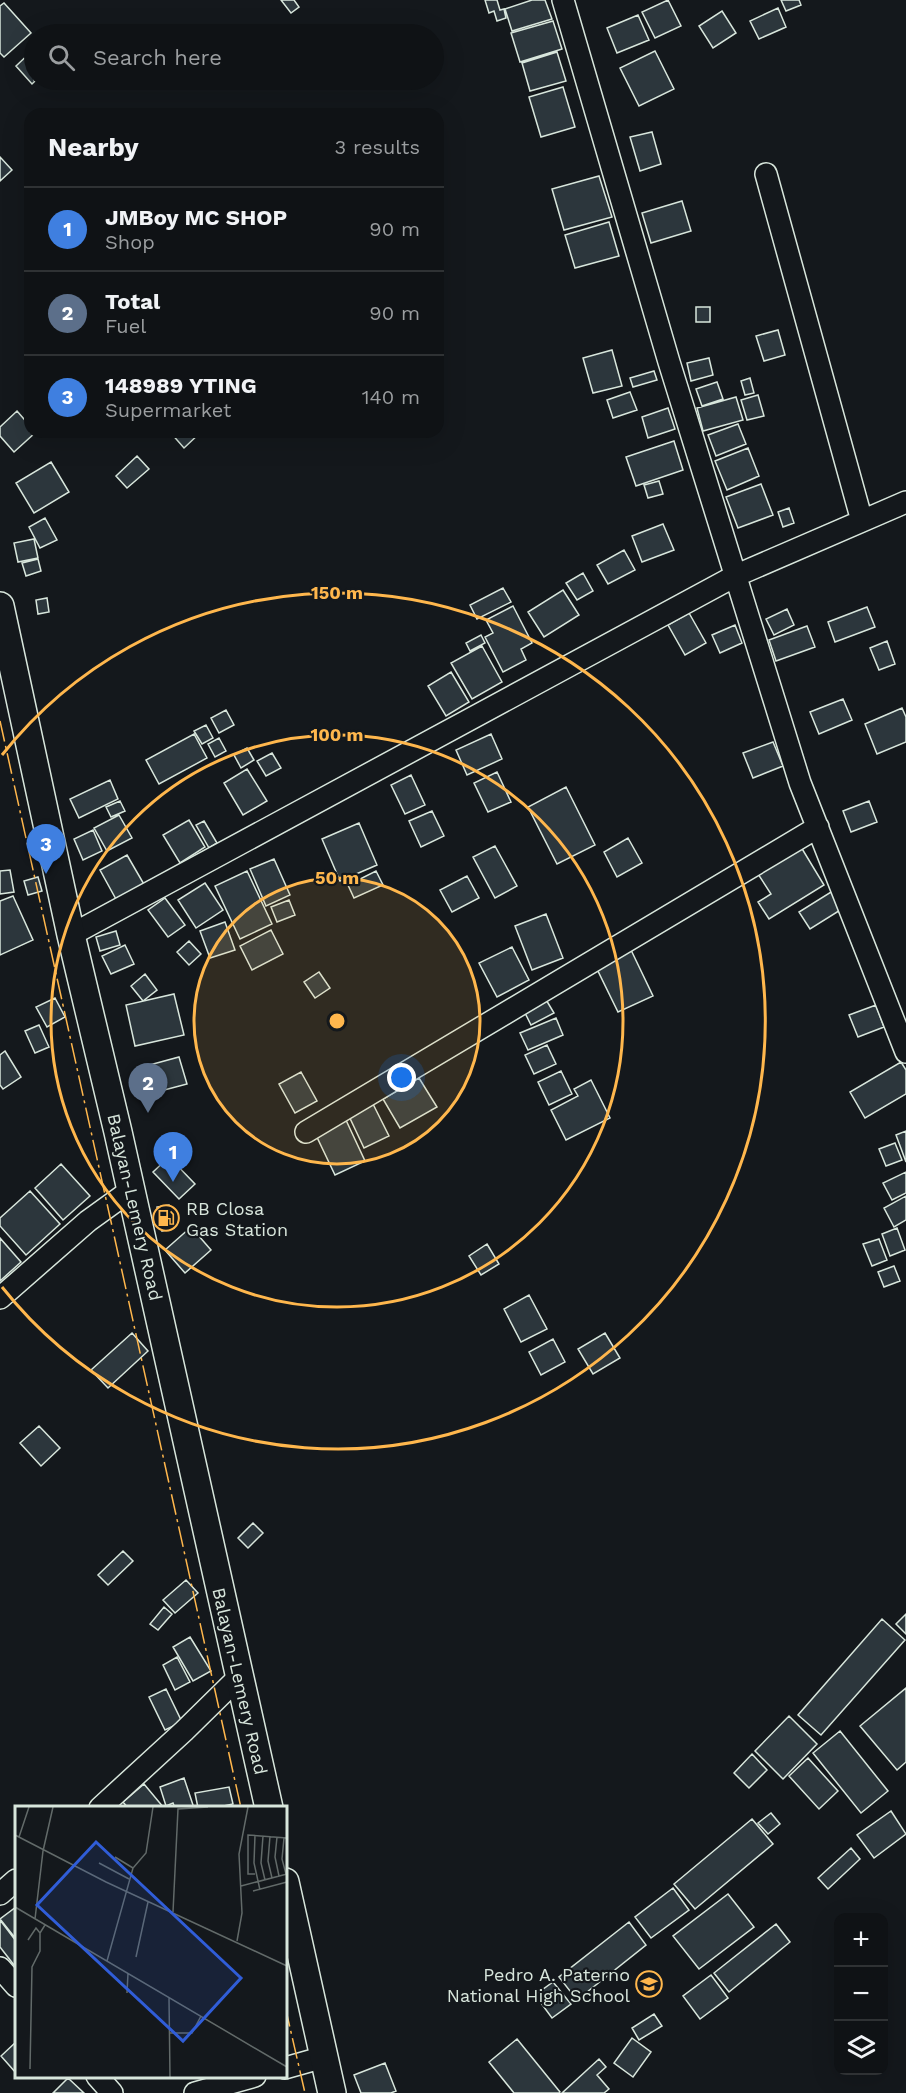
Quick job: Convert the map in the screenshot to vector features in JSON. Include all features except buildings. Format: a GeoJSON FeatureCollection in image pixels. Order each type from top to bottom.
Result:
{"type":"FeatureCollection","features":[{"type":"Feature","properties":{"kind":"main road","name":"Balayan-Lemery Road"},"geometry":{"type":"LineString","coordinates":[[0,606],[71,935],[131,1190],[269,1806]]}},
{"type":"Feature","properties":{"kind":"main road"},"geometry":{"type":"LineString","coordinates":[[286,1886],[332,2093]]}},
{"type":"Feature","properties":{"kind":"street"},"geometry":{"type":"LineString","coordinates":[[563,0],[669,362],[800,783],[906,1052]]}},
{"type":"Feature","properties":{"kind":"street"},"geometry":{"type":"LineString","coordinates":[[766,174],[862,521]]}},
{"type":"Feature","properties":{"kind":"street"},"geometry":{"type":"LineString","coordinates":[[71,935],[735,576],[906,502]]}},
{"type":"Feature","properties":{"kind":"street"},"geometry":{"type":"LineString","coordinates":[[306,1132],[818,827]]}},
{"type":"Feature","properties":{"kind":"street"},"geometry":{"type":"LineString","coordinates":[[0,1298],[88,1221],[131,1190]]}},
{"type":"Feature","properties":{"kind":"street"},"geometry":{"type":"LineString","coordinates":[[102,1806],[239,1677]]}},
{"type":"Feature","properties":{"kind":"street"},"geometry":{"type":"LineString","coordinates":[[0,1894],[15,1881]]}},
{"type":"Feature","properties":{"kind":"street"},"geometry":{"type":"LineString","coordinates":[[0,1968],[15,1985]]}},
{"type":"Feature","properties":{"kind":"street"},"geometry":{"type":"LineString","coordinates":[[286,2068],[324,2057]]}},
{"type":"Feature","properties":{"kind":"street"},"geometry":{"type":"LineString","coordinates":[[99,2078],[112,2093]]}},
{"type":"Feature","properties":{"kind":"street"},"geometry":{"type":"LineString","coordinates":[[195,2093],[248,2078]]}},
{"type":"Feature","properties":{"kind":"power"},"geometry":{"type":"LineString","coordinates":[[0,721],[241,1806]]}},
{"type":"Feature","properties":{"kind":"power"},"geometry":{"type":"LineString","coordinates":[[286,2010],[305,2093]]}},
{"type":"Feature","properties":{"kind":"place","name":"148989 YTING"},"geometry":{"type":"Point","coordinates":[46,874]}},
{"type":"Feature","properties":{"kind":"place","name":"Total"},"geometry":{"type":"Point","coordinates":[148,1113]}},
{"type":"Feature","properties":{"kind":"place","name":"JMBoy MC SHOP"},"geometry":{"type":"Point","coordinates":[173,1182]}},
{"type":"Feature","properties":{"kind":"place","name":"RB Closa Gas Station"},"geometry":{"type":"Point","coordinates":[166,1218]}},
{"type":"Feature","properties":{"kind":"place","name":"Pedro A. Paterno National High School"},"geometry":{"type":"Point","coordinates":[649,1984]}}]}
